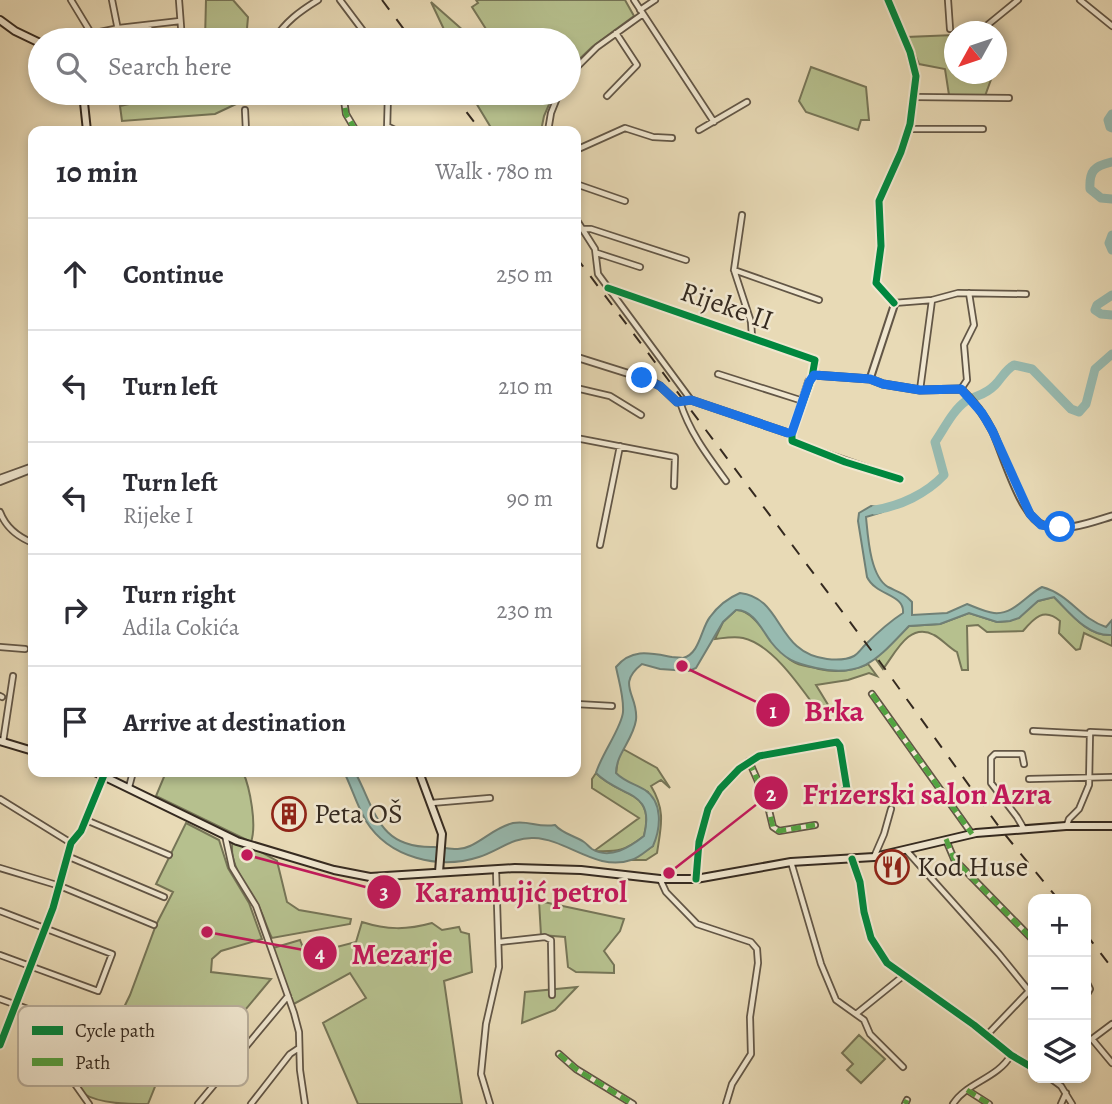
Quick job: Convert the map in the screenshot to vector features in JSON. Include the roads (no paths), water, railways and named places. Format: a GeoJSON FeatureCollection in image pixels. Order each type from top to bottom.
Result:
{"type":"FeatureCollection","features":[{"type":"Feature","properties":{"kind":"main road"},"geometry":{"type":"LineString","coordinates":[[0,20],[28,37]]}},
{"type":"Feature","properties":{"kind":"main road"},"geometry":{"type":"LineString","coordinates":[[84,105],[86,126]]}},
{"type":"Feature","properties":{"kind":"main road"},"geometry":{"type":"LineString","coordinates":[[1,742],[28,750]]}},
{"type":"Feature","properties":{"kind":"main road"},"geometry":{"type":"LineString","coordinates":[[108,777],[225,835],[264,851],[356,876],[370,877],[515,867],[660,879],[696,879],[791,863],[874,857],[972,834],[1066,826],[1112,827]]}},
{"type":"Feature","properties":{"kind":"main road"},"geometry":{"type":"LineString","coordinates":[[421,777],[440,827],[442,863],[439,872]]}},
{"type":"Feature","properties":{"kind":"street"},"geometry":{"type":"LineString","coordinates":[[71,0],[88,28]]}},
{"type":"Feature","properties":{"kind":"street"},"geometry":{"type":"LineString","coordinates":[[112,0],[119,28],[180,21]]}},
{"type":"Feature","properties":{"kind":"street"},"geometry":{"type":"LineString","coordinates":[[179,0],[181,28]]}},
{"type":"Feature","properties":{"kind":"street"},"geometry":{"type":"LineString","coordinates":[[283,28],[300,11],[318,0]]}},
{"type":"Feature","properties":{"kind":"street"},"geometry":{"type":"LineString","coordinates":[[341,0],[361,28]]}},
{"type":"Feature","properties":{"kind":"street"},"geometry":{"type":"LineString","coordinates":[[634,0],[714,122]]}},
{"type":"Feature","properties":{"kind":"street"},"geometry":{"type":"LineString","coordinates":[[581,63],[655,0]]}},
{"type":"Feature","properties":{"kind":"street"},"geometry":{"type":"LineString","coordinates":[[888,0],[916,75],[915,97],[908,129],[878,208],[881,246],[876,283],[894,303]]}},
{"type":"Feature","properties":{"kind":"street"},"geometry":{"type":"LineString","coordinates":[[948,0],[949,21]]}},
{"type":"Feature","properties":{"kind":"street"},"geometry":{"type":"LineString","coordinates":[[992,21],[1018,0]]}},
{"type":"Feature","properties":{"kind":"street"},"geometry":{"type":"LineString","coordinates":[[1080,0],[1112,26]]}},
{"type":"Feature","properties":{"kind":"street"},"geometry":{"type":"LineString","coordinates":[[607,96],[637,65],[616,33]]}},
{"type":"Feature","properties":{"kind":"street"},"geometry":{"type":"LineString","coordinates":[[915,97],[1009,98]]}},
{"type":"Feature","properties":{"kind":"street"},"geometry":{"type":"LineString","coordinates":[[699,130],[747,102]]}},
{"type":"Feature","properties":{"kind":"street"},"geometry":{"type":"LineString","coordinates":[[345,105],[346,114],[353,126]]}},
{"type":"Feature","properties":{"kind":"street"},"geometry":{"type":"LineString","coordinates":[[388,105],[388,126]]}},
{"type":"Feature","properties":{"kind":"street"},"geometry":{"type":"LineString","coordinates":[[549,126],[554,105]]}},
{"type":"Feature","properties":{"kind":"street"},"geometry":{"type":"LineString","coordinates":[[245,110],[246,126]]}},
{"type":"Feature","properties":{"kind":"street"},"geometry":{"type":"LineString","coordinates":[[581,148],[625,128],[653,137],[672,138]]}},
{"type":"Feature","properties":{"kind":"street"},"geometry":{"type":"LineString","coordinates":[[908,129],[983,129]]}},
{"type":"Feature","properties":{"kind":"street"},"geometry":{"type":"LineString","coordinates":[[581,186],[625,201]]}},
{"type":"Feature","properties":{"kind":"street"},"geometry":{"type":"LineString","coordinates":[[741,215],[734,270],[749,314],[752,337]]}},
{"type":"Feature","properties":{"kind":"street"},"geometry":{"type":"LineString","coordinates":[[581,226],[597,253],[596,270],[691,400]]}},
{"type":"Feature","properties":{"kind":"street"},"geometry":{"type":"LineString","coordinates":[[583,229],[591,229],[686,260]]}},
{"type":"Feature","properties":{"kind":"street"},"geometry":{"type":"LineString","coordinates":[[597,253],[640,267]]}},
{"type":"Feature","properties":{"kind":"street"},"geometry":{"type":"LineString","coordinates":[[734,270],[819,300]]}},
{"type":"Feature","properties":{"kind":"street","name":"Rijeke II"},"geometry":{"type":"LineString","coordinates":[[608,288],[815,360],[812,377]]}},
{"type":"Feature","properties":{"kind":"street"},"geometry":{"type":"LineString","coordinates":[[894,303],[932,300],[958,293],[1026,294]]}},
{"type":"Feature","properties":{"kind":"street"},"geometry":{"type":"LineString","coordinates":[[963,390],[967,380],[964,345],[974,325],[969,293]]}},
{"type":"Feature","properties":{"kind":"street"},"geometry":{"type":"LineString","coordinates":[[920,390],[932,300]]}},
{"type":"Feature","properties":{"kind":"street"},"geometry":{"type":"LineString","coordinates":[[870,379],[894,303]]}},
{"type":"Feature","properties":{"kind":"street"},"geometry":{"type":"LineString","coordinates":[[581,359],[649,380],[680,402],[694,438],[726,481]]}},
{"type":"Feature","properties":{"kind":"street"},"geometry":{"type":"LineString","coordinates":[[718,374],[803,401]]}},
{"type":"Feature","properties":{"kind":"street"},"geometry":{"type":"LineString","coordinates":[[900,479],[793,442],[792,432],[812,377],[817,375],[870,379],[920,390],[963,390],[992,430],[1024,503],[1037,522],[1060,527],[1112,516]]}},
{"type":"Feature","properties":{"kind":"street"},"geometry":{"type":"LineString","coordinates":[[581,389],[610,396],[641,415]]}},
{"type":"Feature","properties":{"kind":"street"},"geometry":{"type":"LineString","coordinates":[[680,402],[691,400],[788,433],[792,432]]}},
{"type":"Feature","properties":{"kind":"street"},"geometry":{"type":"LineString","coordinates":[[581,439],[675,457],[674,486]]}},
{"type":"Feature","properties":{"kind":"street"},"geometry":{"type":"LineString","coordinates":[[600,545],[620,446]]}},
{"type":"Feature","properties":{"kind":"street"},"geometry":{"type":"LineString","coordinates":[[0,480],[28,470]]}},
{"type":"Feature","properties":{"kind":"street"},"geometry":{"type":"LineString","coordinates":[[0,512],[3,520],[17,536],[28,541]]}},
{"type":"Feature","properties":{"kind":"street"},"geometry":{"type":"LineString","coordinates":[[0,648],[26,649]]}},
{"type":"Feature","properties":{"kind":"street"},"geometry":{"type":"LineString","coordinates":[[1,742],[13,676]]}},
{"type":"Feature","properties":{"kind":"street"},"geometry":{"type":"LineString","coordinates":[[872,694],[972,834]]}},
{"type":"Feature","properties":{"kind":"street"},"geometry":{"type":"LineString","coordinates":[[581,704],[612,706]]}},
{"type":"Feature","properties":{"kind":"street"},"geometry":{"type":"LineString","coordinates":[[1033,731],[1112,733]]}},
{"type":"Feature","properties":{"kind":"street"},"geometry":{"type":"LineString","coordinates":[[1066,826],[1079,809],[1089,785],[1090,734]]}},
{"type":"Feature","properties":{"kind":"street"},"geometry":{"type":"LineString","coordinates":[[696,879],[699,842],[708,808],[729,779],[749,761],[759,756],[837,742],[840,746],[847,789],[835,795]]}},
{"type":"Feature","properties":{"kind":"street"},"geometry":{"type":"LineString","coordinates":[[1024,764],[1022,754],[992,756],[990,779],[1024,829]]}},
{"type":"Feature","properties":{"kind":"street"},"geometry":{"type":"LineString","coordinates":[[749,761],[767,802],[773,827],[779,831],[815,825]]}},
{"type":"Feature","properties":{"kind":"street"},"geometry":{"type":"LineString","coordinates":[[0,1045],[32,967],[60,886],[71,843],[86,820],[103,777]]}},
{"type":"Feature","properties":{"kind":"street"},"geometry":{"type":"LineString","coordinates":[[129,787],[132,777]]}},
{"type":"Feature","properties":{"kind":"street"},"geometry":{"type":"LineString","coordinates":[[1029,779],[1112,777]]}},
{"type":"Feature","properties":{"kind":"street"},"geometry":{"type":"LineString","coordinates":[[431,803],[491,798]]}},
{"type":"Feature","properties":{"kind":"street"},"geometry":{"type":"LineString","coordinates":[[0,799],[71,843]]}},
{"type":"Feature","properties":{"kind":"street"},"geometry":{"type":"LineString","coordinates":[[874,857],[891,809]]}},
{"type":"Feature","properties":{"kind":"street"},"geometry":{"type":"LineString","coordinates":[[86,820],[169,855]]}},
{"type":"Feature","properties":{"kind":"street"},"geometry":{"type":"LineString","coordinates":[[225,835],[232,867],[256,905],[299,1032],[305,1104]]}},
{"type":"Feature","properties":{"kind":"street"},"geometry":{"type":"LineString","coordinates":[[946,839],[954,859],[1028,935]]}},
{"type":"Feature","properties":{"kind":"street"},"geometry":{"type":"LineString","coordinates":[[906,850],[1028,990]]}},
{"type":"Feature","properties":{"kind":"street"},"geometry":{"type":"LineString","coordinates":[[67,856],[164,897]]}},
{"type":"Feature","properties":{"kind":"street"},"geometry":{"type":"LineString","coordinates":[[852,859],[860,882],[870,938],[878,953],[903,976],[987,1035],[1010,1055],[1028,1065]]}},
{"type":"Feature","properties":{"kind":"street"},"geometry":{"type":"LineString","coordinates":[[791,863],[821,964],[835,998],[867,1023],[870,1034],[903,1067]]}},
{"type":"Feature","properties":{"kind":"street"},"geometry":{"type":"LineString","coordinates":[[0,868],[60,886],[155,925]]}},
{"type":"Feature","properties":{"kind":"street"},"geometry":{"type":"LineString","coordinates":[[490,1104],[481,1074],[486,1024],[499,967],[496,870]]}},
{"type":"Feature","properties":{"kind":"street"},"geometry":{"type":"LineString","coordinates":[[660,879],[666,892],[697,924],[751,942],[757,949],[758,964],[750,1017],[751,1054],[732,1084],[726,1104]]}},
{"type":"Feature","properties":{"kind":"street"},"geometry":{"type":"LineString","coordinates":[[0,911],[113,954],[98,991],[0,954]]}},
{"type":"Feature","properties":{"kind":"street"},"geometry":{"type":"LineString","coordinates":[[499,942],[545,937],[551,940],[552,995]]}},
{"type":"Feature","properties":{"kind":"street"},"geometry":{"type":"LineString","coordinates":[[856,1014],[903,976]]}},
{"type":"Feature","properties":{"kind":"street"},"geometry":{"type":"LineString","coordinates":[[987,1035],[1028,992]]}},
{"type":"Feature","properties":{"kind":"street"},"geometry":{"type":"LineString","coordinates":[[248,1044],[288,996]]}},
{"type":"Feature","properties":{"kind":"street"},"geometry":{"type":"LineString","coordinates":[[0,999],[21,1006]]}},
{"type":"Feature","properties":{"kind":"street"},"geometry":{"type":"LineString","coordinates":[[1112,1024],[1092,1039],[1112,1063]]}},
{"type":"Feature","properties":{"kind":"street"},"geometry":{"type":"LineString","coordinates":[[251,1104],[290,1054],[299,1048]]}},
{"type":"Feature","properties":{"kind":"street"},"geometry":{"type":"LineString","coordinates":[[559,1054],[576,1069],[633,1104]]}},
{"type":"Feature","properties":{"kind":"street"},"geometry":{"type":"LineString","coordinates":[[953,1104],[967,1090],[993,1075],[1010,1055]]}},
{"type":"Feature","properties":{"kind":"street"},"geometry":{"type":"LineString","coordinates":[[1055,1083],[1066,1093],[1072,1104]]}},
{"type":"Feature","properties":{"kind":"street"},"geometry":{"type":"LineString","coordinates":[[76,1086],[89,1104]]}},
{"type":"Feature","properties":{"kind":"street"},"geometry":{"type":"LineString","coordinates":[[198,1104],[213,1086]]}},
{"type":"Feature","properties":{"kind":"street"},"geometry":{"type":"LineString","coordinates":[[967,1090],[989,1104]]}},
{"type":"Feature","properties":{"kind":"street"},"geometry":{"type":"LineString","coordinates":[[1061,1104],[1066,1093]]}},
{"type":"Feature","properties":{"kind":"water"},"geometry":{"type":"Polygon","coordinates":[[[871,506],[886,508],[883,512],[866,517],[869,545],[877,574],[888,587],[912,602],[912,615],[947,613],[967,604],[987,612],[1001,613],[1014,608],[1042,587],[1060,595],[1097,623],[1106,627],[1112,620],[1112,635],[1103,635],[1087,628],[1054,597],[1038,601],[1019,618],[1010,621],[997,622],[969,613],[940,624],[909,626],[869,663],[859,668],[833,671],[802,664],[786,657],[752,617],[736,610],[723,622],[696,668],[689,671],[660,669],[642,664],[630,678],[636,720],[616,773],[651,795],[659,816],[653,846],[637,858],[618,863],[606,862],[546,840],[526,838],[464,861],[432,861],[401,852],[376,834],[366,821],[346,777],[357,777],[374,813],[390,834],[415,846],[465,848],[501,827],[519,822],[555,825],[599,852],[613,853],[632,844],[644,836],[645,810],[634,796],[605,781],[596,773],[622,718],[622,695],[616,667],[635,654],[649,653],[683,658],[689,656],[697,646],[713,613],[731,597],[740,593],[754,597],[765,605],[788,637],[810,655],[833,660],[855,655],[903,613],[895,598],[877,588],[867,577],[859,513],[871,506]]]}},
{"type":"Feature","properties":{"kind":"waterway"},"geometry":{"type":"LineString","coordinates":[[1112,114],[1108,120],[1112,128]]}},
{"type":"Feature","properties":{"kind":"waterway"},"geometry":{"type":"LineString","coordinates":[[1112,162],[1094,170],[1090,183],[1090,189],[1101,198],[1112,199]]}},
{"type":"Feature","properties":{"kind":"waterway"},"geometry":{"type":"LineString","coordinates":[[1112,235],[1109,243],[1112,250]]}},
{"type":"Feature","properties":{"kind":"waterway"},"geometry":{"type":"LineString","coordinates":[[1112,295],[1097,305],[1095,310],[1101,314],[1112,315]]}},
{"type":"Feature","properties":{"kind":"waterway"},"geometry":{"type":"LineString","coordinates":[[875,510],[912,498],[944,475],[935,442],[961,405],[991,389],[1014,365],[1032,369],[1071,409],[1079,412],[1086,404],[1095,369],[1112,354]]}},
{"type":"Feature","properties":{"kind":"railway"},"geometry":{"type":"LineString","coordinates":[[382,0],[403,28]]}},
{"type":"Feature","properties":{"kind":"railway"},"geometry":{"type":"LineString","coordinates":[[461,105],[477,126]]}},
{"type":"Feature","properties":{"kind":"railway"},"geometry":{"type":"LineString","coordinates":[[581,264],[880,662],[1002,831],[1054,894]]}},
{"type":"Feature","properties":{"kind":"railway"},"geometry":{"type":"LineString","coordinates":[[1091,941],[1112,968]]}},
{"type":"Feature","properties":{"kind":"place","name":"Brka"},"geometry":{"type":"Point","coordinates":[682,666]}},
{"type":"Feature","properties":{"kind":"place","name":"Peta OŠ"},"geometry":{"type":"Point","coordinates":[289,814]}},
{"type":"Feature","properties":{"kind":"place","name":"Karamujić petrol"},"geometry":{"type":"Point","coordinates":[247,855]}},
{"type":"Feature","properties":{"kind":"place","name":"Kod Huse"},"geometry":{"type":"Point","coordinates":[892,867]}},
{"type":"Feature","properties":{"kind":"place","name":"Frizerski salon Azra"},"geometry":{"type":"Point","coordinates":[669,873]}},
{"type":"Feature","properties":{"kind":"place","name":"Mezarje"},"geometry":{"type":"Point","coordinates":[207,932]}}]}
